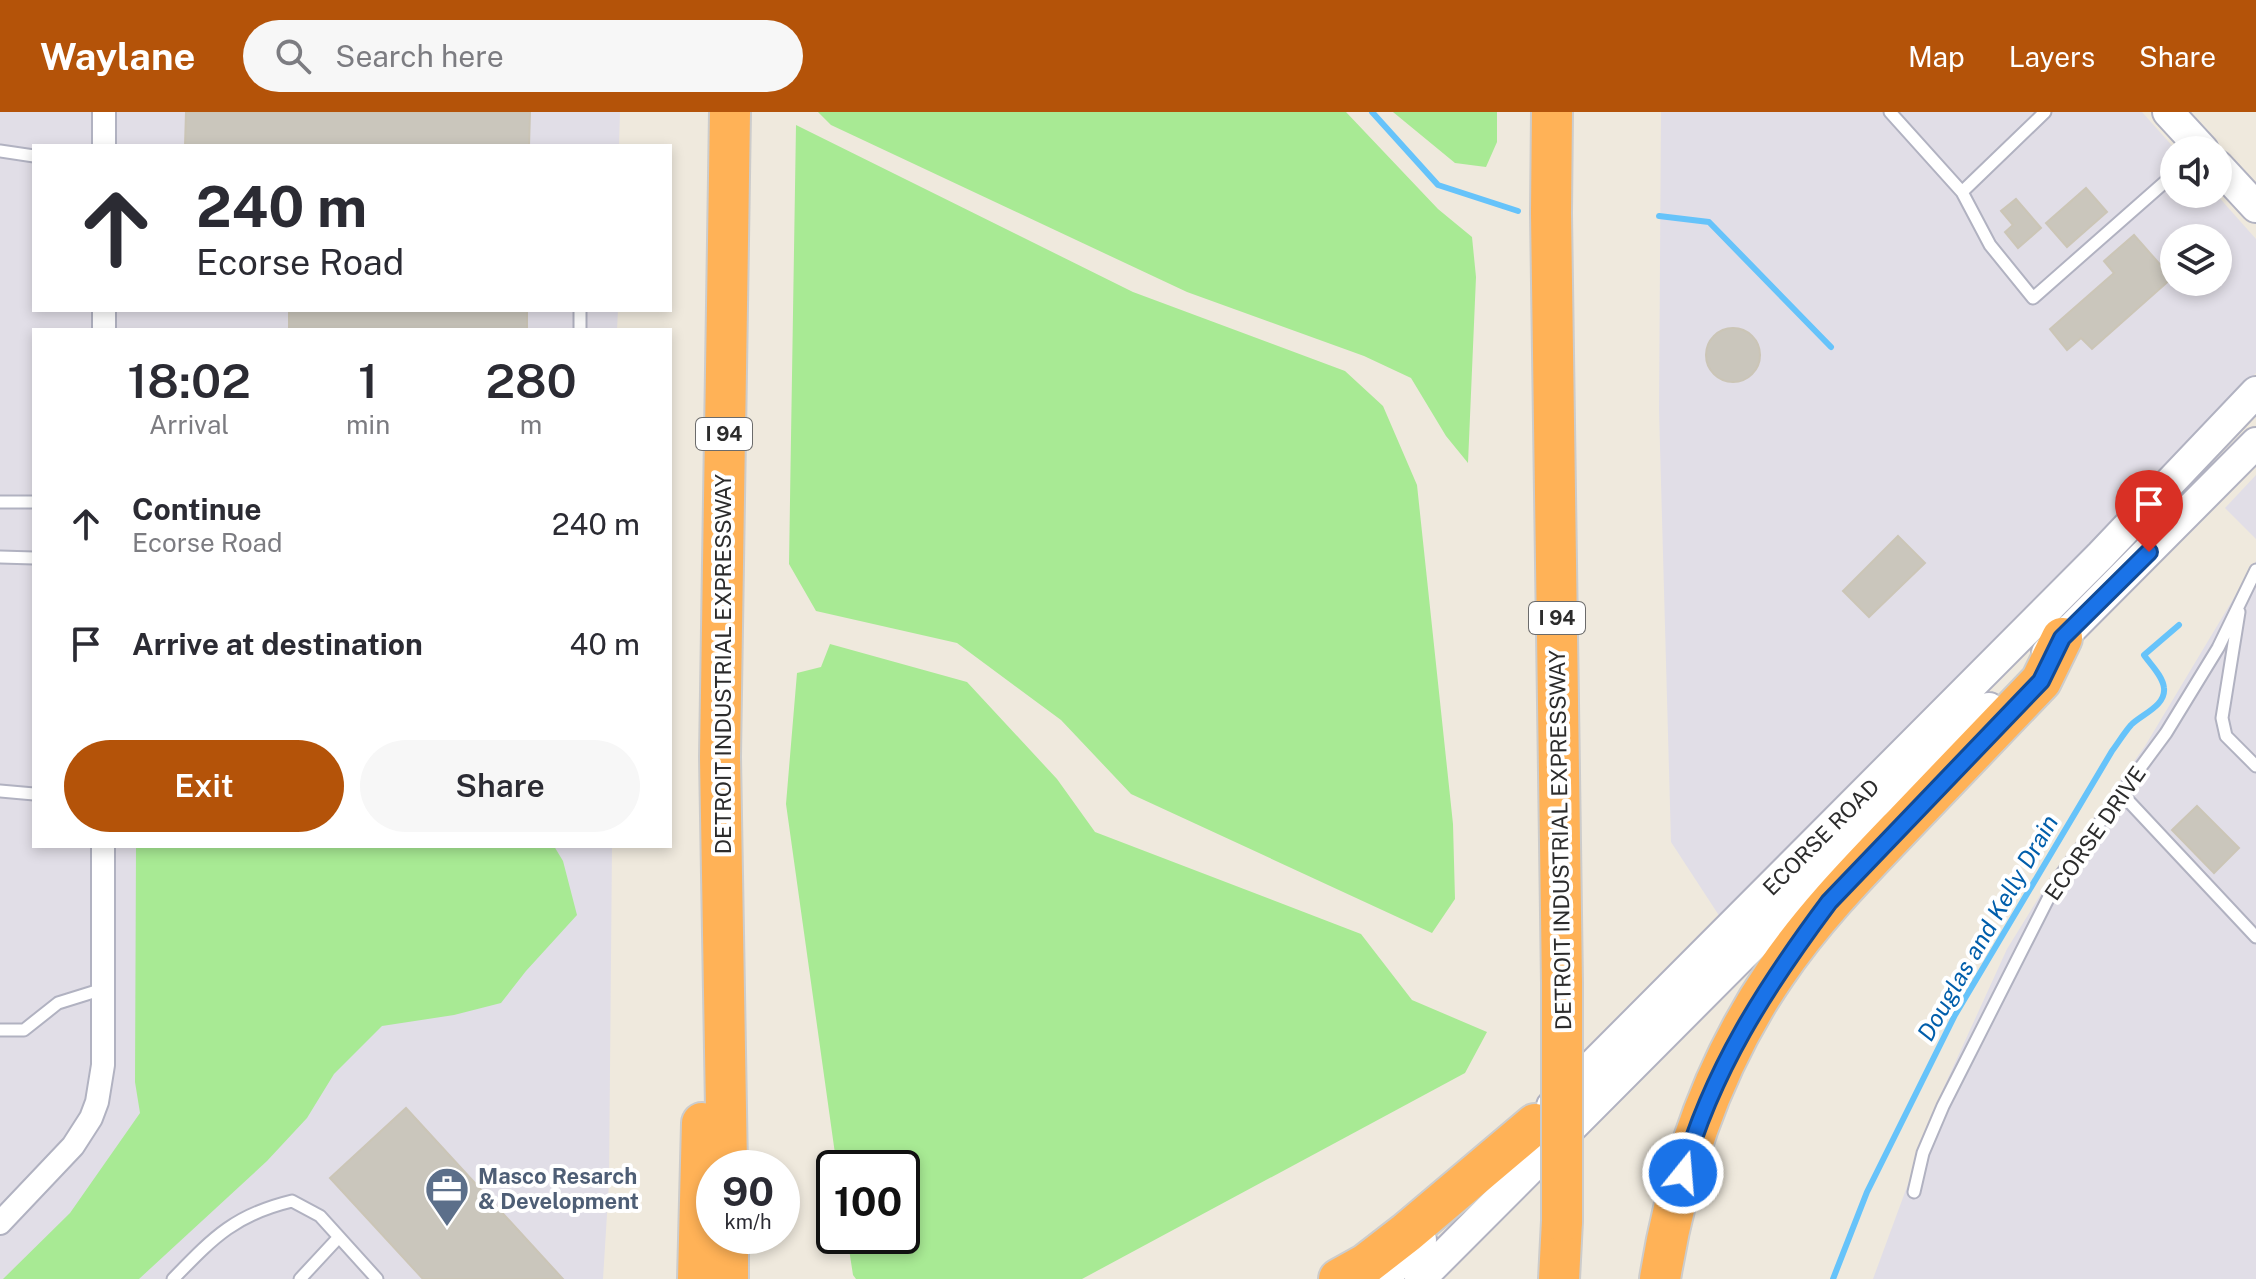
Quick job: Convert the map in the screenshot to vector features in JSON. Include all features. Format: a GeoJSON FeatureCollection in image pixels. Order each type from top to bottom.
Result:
{"type":"FeatureCollection","features":[{"type":"Feature","properties":{"kind":"highway","name":"DETROIT INDUSTRIAL EXPRESSWAY"},"geometry":{"type":"LineString","coordinates":[[727,1150],[720,757],[730,112]]}},
{"type":"Feature","properties":{"kind":"highway","name":"DETROIT INDUSTRIAL EXPRESSWAY"},"geometry":{"type":"LineString","coordinates":[[1552,112],[1562,983],[1562,1221],[1559,1279]]}},
{"type":"Feature","properties":{"kind":"highway"},"geometry":{"type":"LineString","coordinates":[[1660,1279],[1668,1228],[1691,1145],[1730,1053],[1774,975],[1829,902],[2041,681],[2062,638]]}},
{"type":"Feature","properties":{"kind":"highway"},"geometry":{"type":"LineString","coordinates":[[698,1279],[703,1068],[726,978]]}},
{"type":"Feature","properties":{"kind":"highway"},"geometry":{"type":"LineString","coordinates":[[1339,1279],[1366,1264],[1406,1233],[1535,1124]]}},
{"type":"Feature","properties":{"kind":"highway"},"geometry":{"type":"LineString","coordinates":[[728,1254],[728,1279]]}},
{"type":"Feature","properties":{"kind":"main road"},"geometry":{"type":"LineString","coordinates":[[2168,112],[2190,136]]}},
{"type":"Feature","properties":{"kind":"main road"},"geometry":{"type":"LineString","coordinates":[[2232,182],[2256,207]]}},
{"type":"Feature","properties":{"kind":"main road","name":"ECORSE ROAD"},"geometry":{"type":"LineString","coordinates":[[1383,1279],[2090,567],[2256,392]]}},
{"type":"Feature","properties":{"kind":"main road","name":"ECORSE ROAD"},"geometry":{"type":"LineString","coordinates":[[1420,1279],[2256,443]]}},
{"type":"Feature","properties":{"kind":"street"},"geometry":{"type":"LineString","coordinates":[[104,112],[104,144]]}},
{"type":"Feature","properties":{"kind":"street"},"geometry":{"type":"LineString","coordinates":[[0,1223],[60,1162],[91,1118],[102,1081],[103,848]]}},
{"type":"Feature","properties":{"kind":"lane"},"geometry":{"type":"LineString","coordinates":[[1890,112],[1962,192],[1990,245],[2033,298],[2160,186]]}},
{"type":"Feature","properties":{"kind":"lane"},"geometry":{"type":"LineString","coordinates":[[1962,192],[2041,113]]}},
{"type":"Feature","properties":{"kind":"lane"},"geometry":{"type":"LineString","coordinates":[[0,151],[32,156]]}},
{"type":"Feature","properties":{"kind":"lane"},"geometry":{"type":"LineString","coordinates":[[0,502],[32,502]]}},
{"type":"Feature","properties":{"kind":"lane"},"geometry":{"type":"LineString","coordinates":[[0,557],[32,558]]}},
{"type":"Feature","properties":{"kind":"lane","name":"ECORSE DRIVE"},"geometry":{"type":"LineString","coordinates":[[1914,1192],[1923,1153],[1933,1129],[1997,995],[2058,879],[2166,733],[2218,648],[2256,570]]}},
{"type":"Feature","properties":{"kind":"lane"},"geometry":{"type":"LineString","coordinates":[[2241,601],[2222,718],[2226,736],[2256,766]]}},
{"type":"Feature","properties":{"kind":"lane"},"geometry":{"type":"LineString","coordinates":[[0,791],[32,794]]}},
{"type":"Feature","properties":{"kind":"lane"},"geometry":{"type":"LineString","coordinates":[[2121,793],[2256,937]]}},
{"type":"Feature","properties":{"kind":"lane"},"geometry":{"type":"LineString","coordinates":[[0,1030],[24,1030],[58,1003],[103,989]]}},
{"type":"Feature","properties":{"kind":"lane"},"geometry":{"type":"LineString","coordinates":[[173,1279],[222,1231],[259,1209],[292,1201],[320,1216],[377,1279]]}},
{"type":"Feature","properties":{"kind":"lane"},"geometry":{"type":"LineString","coordinates":[[300,1279],[339,1237]]}},
{"type":"Feature","properties":{"kind":"shaded area"},"geometry":{"type":"Polygon","coordinates":[[[0,112],[620,112],[619,144],[32,144],[32,312],[618,312],[617,328],[32,328],[32,848],[612,848],[609,1182],[603,1279],[0,1279],[0,112]]]}},
{"type":"Feature","properties":{"kind":"shaded area"},"geometry":{"type":"Polygon","coordinates":[[[1661,112],[2142,112],[2163,136],[2160,136],[2160,208],[2228,208],[2256,239],[2256,373],[2160,476],[1720,917],[1671,842],[1659,410],[1661,112]]]}},
{"type":"Feature","properties":{"kind":"shaded area"},"geometry":{"type":"Polygon","coordinates":[[[2256,475],[2256,539],[2225,508],[2256,475]]]}},
{"type":"Feature","properties":{"kind":"shaded area"},"geometry":{"type":"Polygon","coordinates":[[[2256,561],[2256,1279],[1873,1279],[1943,1089],[2007,949],[2052,876],[2145,746],[2256,561]]]}},
{"type":"Feature","properties":{"kind":"green space"},"geometry":{"type":"Polygon","coordinates":[[[818,112],[1346,112],[1438,209],[1472,237],[1476,277],[1468,463],[1446,436],[1411,378],[1364,356],[1187,292],[831,125],[818,112]]]}},
{"type":"Feature","properties":{"kind":"green space"},"geometry":{"type":"Polygon","coordinates":[[[1393,112],[1497,112],[1497,142],[1486,167],[1455,163],[1393,112]]]}},
{"type":"Feature","properties":{"kind":"green space"},"geometry":{"type":"Polygon","coordinates":[[[796,125],[1133,292],[1345,371],[1383,406],[1417,485],[1453,824],[1455,899],[1432,933],[1131,794],[1061,720],[957,643],[816,611],[789,564],[796,125]]]}},
{"type":"Feature","properties":{"kind":"green space"},"geometry":{"type":"Polygon","coordinates":[[[830,644],[967,682],[1057,779],[1095,832],[1361,934],[1412,1000],[1487,1032],[1465,1073],[1082,1279],[856,1279],[850,1254],[920,1254],[920,1150],[834,1150],[786,804],[797,673],[821,667],[830,644]]]}},
{"type":"Feature","properties":{"kind":"green space"},"geometry":{"type":"Polygon","coordinates":[[[136,848],[555,848],[563,861],[577,915],[501,1003],[454,1015],[382,1026],[334,1074],[307,1118],[267,1161],[139,1279],[3,1279],[70,1213],[140,1113],[135,1082],[136,848]]]}},
{"type":"Feature","properties":{"kind":"building"},"geometry":{"type":"Polygon","coordinates":[[[186,112],[530,112],[529,144],[185,144],[186,112]]]}},
{"type":"Feature","properties":{"kind":"building"},"geometry":{"type":"Polygon","coordinates":[[[2086,188],[2107,212],[2067,247],[2046,223],[2086,188]]]}},
{"type":"Feature","properties":{"kind":"building"},"geometry":{"type":"Polygon","coordinates":[[[2016,199],[2041,228],[2018,248],[2005,232],[2013,225],[2001,211],[2016,199]]]}},
{"type":"Feature","properties":{"kind":"building"},"geometry":{"type":"Polygon","coordinates":[[[2134,235],[2160,264],[2160,289],[2092,349],[2081,338],[2067,350],[2050,329],[2114,273],[2104,261],[2134,235]]]}},
{"type":"Feature","properties":{"kind":"building"},"geometry":{"type":"Polygon","coordinates":[[[289,312],[527,312],[527,328],[289,328],[289,312]]]}},
{"type":"Feature","properties":{"kind":"building"},"geometry":{"type":"Polygon","coordinates":[[[1733,328],[1752,336],[1760,355],[1752,374],[1733,382],[1714,374],[1706,355],[1714,336],[1733,328]]]}},
{"type":"Feature","properties":{"kind":"building"},"geometry":{"type":"Polygon","coordinates":[[[1898,536],[1925,563],[1869,617],[1843,591],[1898,536]]]}},
{"type":"Feature","properties":{"kind":"building"},"geometry":{"type":"Polygon","coordinates":[[[2197,806],[2239,848],[2214,873],[2172,830],[2197,806]]]}},
{"type":"Feature","properties":{"kind":"building","name":"Masco Resarch & Development"},"geometry":{"type":"Polygon","coordinates":[[[406,1108],[563,1279],[423,1279],[330,1178],[406,1108]]]}},
{"type":"Feature","properties":{"kind":"waterway"},"geometry":{"type":"LineString","coordinates":[[1372,112],[1438,185],[1518,211]]}},
{"type":"Feature","properties":{"kind":"waterway"},"geometry":{"type":"LineString","coordinates":[[1659,216],[1709,222],[1831,347]]}},
{"type":"Feature","properties":{"kind":"waterway","name":"Douglas and Kelly Drain"},"geometry":{"type":"LineString","coordinates":[[1833,1279],[1867,1192],[1955,1015],[2112,751],[2131,725],[2161,700],[2163,684],[2144,655],[2179,625]]}},
{"type":"Feature","properties":{"kind":"place","name":"Masco Resarch & Development"},"geometry":{"type":"Point","coordinates":[447,1228]}},
{"type":"Feature","properties":{"kind":"route"},"geometry":{"type":"LineString","coordinates":[[1683,1173],[1691,1145],[1730,1053],[1774,975],[1829,902],[2041,681],[2062,638],[2149,552]]}}]}
